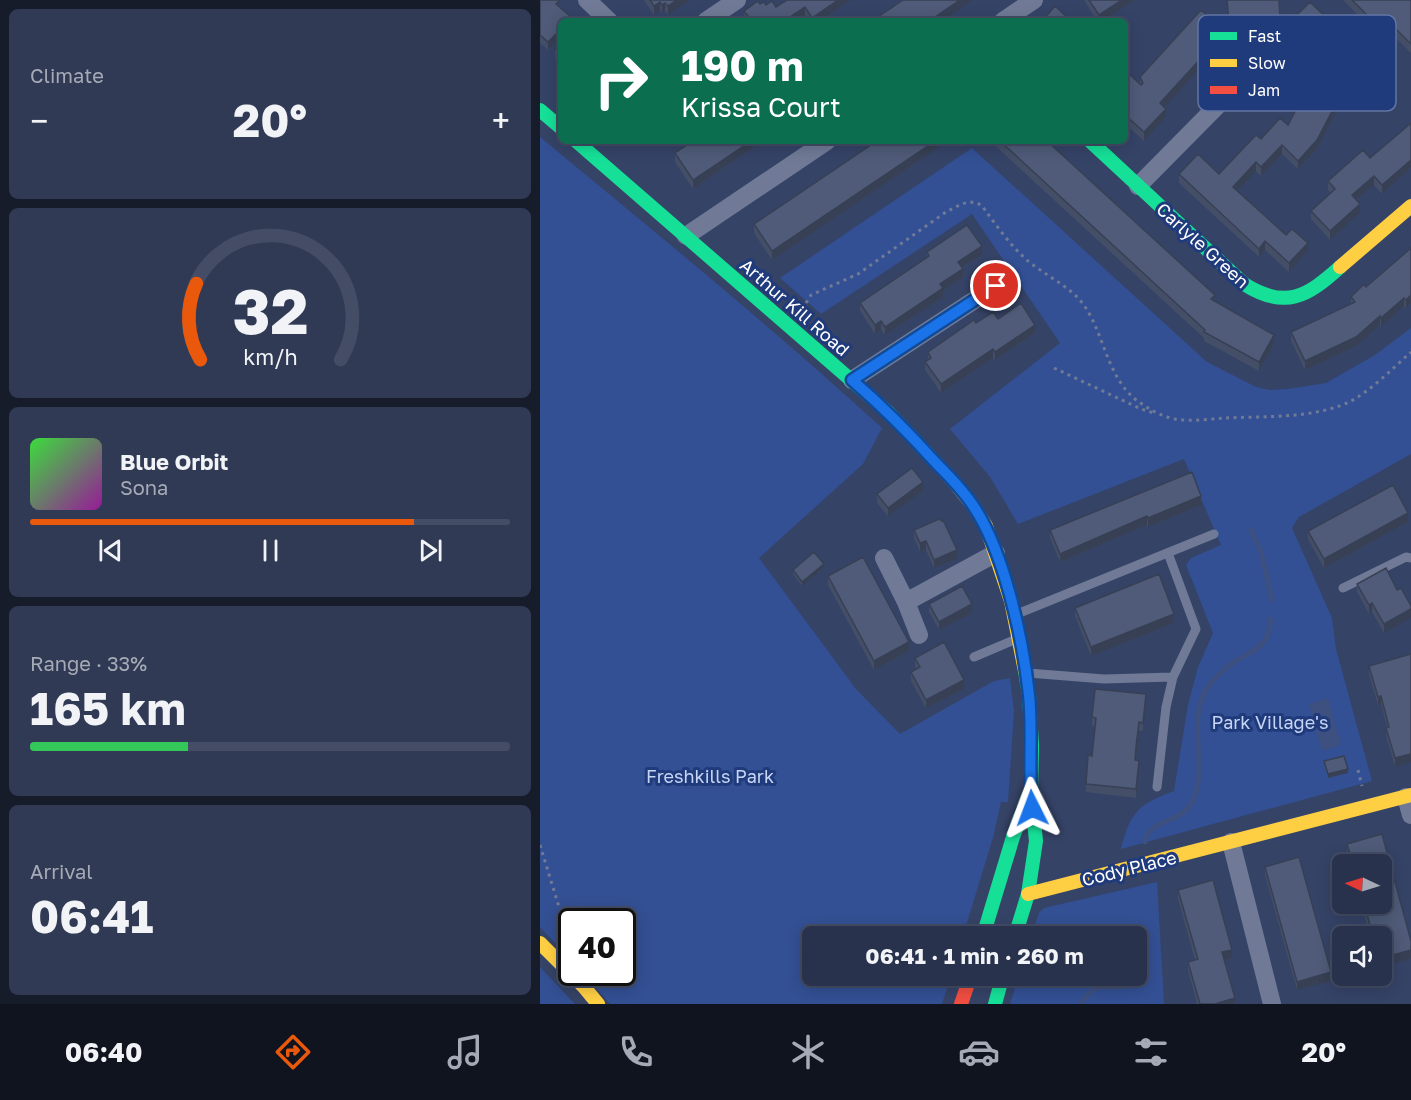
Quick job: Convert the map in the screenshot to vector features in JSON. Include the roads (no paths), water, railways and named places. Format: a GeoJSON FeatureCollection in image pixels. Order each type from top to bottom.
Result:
{"type":"FeatureCollection","features":[{"type":"Feature","properties":{"kind":"main road"},"geometry":{"type":"LineString","coordinates":[[540,110],[558,125]]}},
{"type":"Feature","properties":{"kind":"main road","name":"Arthur Kill Road"},"geometry":{"type":"LineString","coordinates":[[579,144],[889,412],[972,504],[986,526],[996,553],[1020,638],[1026,673],[1032,745],[1031,792]]}},
{"type":"Feature","properties":{"kind":"main road","name":"Carlyle Green"},"geometry":{"type":"LineString","coordinates":[[1093,144],[1244,284],[1259,294],[1272,298],[1289,299],[1318,287],[1411,206]]}},
{"type":"Feature","properties":{"kind":"main road"},"geometry":{"type":"LineString","coordinates":[[1018,926],[1028,894],[1036,841],[1031,792]]}},
{"type":"Feature","properties":{"kind":"main road"},"geometry":{"type":"LineString","coordinates":[[986,926],[1013,837],[1031,792]]}},
{"type":"Feature","properties":{"kind":"main road","name":"Cody Place"},"geometry":{"type":"LineString","coordinates":[[1028,894],[1408,796]]}},
{"type":"Feature","properties":{"kind":"main road"},"geometry":{"type":"LineString","coordinates":[[540,943],[598,1004]]}},
{"type":"Feature","properties":{"kind":"main road"},"geometry":{"type":"LineString","coordinates":[[961,1004],[967,986]]}},
{"type":"Feature","properties":{"kind":"main road"},"geometry":{"type":"LineString","coordinates":[[995,1004],[1000,986]]}},
{"type":"Feature","properties":{"kind":"street"},"geometry":{"type":"LineString","coordinates":[[587,0],[606,18]]}},
{"type":"Feature","properties":{"kind":"street"},"geometry":{"type":"LineString","coordinates":[[710,18],[737,0]]}},
{"type":"Feature","properties":{"kind":"street"},"geometry":{"type":"LineString","coordinates":[[1007,18],[1034,0]]}},
{"type":"Feature","properties":{"kind":"street"},"geometry":{"type":"LineString","coordinates":[[1138,186],[1212,111]]}},
{"type":"Feature","properties":{"kind":"street"},"geometry":{"type":"LineString","coordinates":[[686,236],[823,144]]}},
{"type":"Feature","properties":{"kind":"street"},"geometry":{"type":"LineString","coordinates":[[852,380],[996,286]]}},
{"type":"Feature","properties":{"kind":"street"},"geometry":{"type":"LineString","coordinates":[[906,602],[996,553]]}},
{"type":"Feature","properties":{"kind":"street"},"geometry":{"type":"LineString","coordinates":[[884,558],[906,602],[919,635]]}},
{"type":"Feature","properties":{"kind":"street","name":"Cody Place"},"geometry":{"type":"LineString","coordinates":[[1408,796],[1411,815]]}},
{"type":"Feature","properties":{"kind":"street"},"geometry":{"type":"LineString","coordinates":[[1231,842],[1272,1004]]}},
{"type":"Feature","properties":{"kind":"lane"},"geometry":{"type":"LineString","coordinates":[[1015,615],[1214,534]]}},
{"type":"Feature","properties":{"kind":"lane"},"geometry":{"type":"LineString","coordinates":[[1156,787],[1166,707],[1173,677],[1196,630],[1168,553]]}},
{"type":"Feature","properties":{"kind":"lane"},"geometry":{"type":"LineString","coordinates":[[1343,588],[1406,557],[1411,558]]}},
{"type":"Feature","properties":{"kind":"lane"},"geometry":{"type":"LineString","coordinates":[[974,657],[1020,638]]}},
{"type":"Feature","properties":{"kind":"lane"},"geometry":{"type":"LineString","coordinates":[[1026,673],[1104,679],[1173,677]]}},
{"type":"Feature","properties":{"kind":"waterway"},"geometry":{"type":"LineString","coordinates":[[1251,530],[1261,552],[1272,600]]}},
{"type":"Feature","properties":{"kind":"waterway"},"geometry":{"type":"LineString","coordinates":[[1145,842],[1147,835],[1157,825],[1184,812],[1195,795],[1199,766],[1199,707],[1204,694],[1224,670],[1263,643],[1271,619]]}},
{"type":"Feature","properties":{"kind":"waterway"},"geometry":{"type":"LineString","coordinates":[[1081,1004],[1085,997],[1095,989],[1125,986]]}},
{"type":"Feature","properties":{"kind":"park label","name":"Park Village's"},"geometry":{"type":"Point","coordinates":[1270,722]}},
{"type":"Feature","properties":{"kind":"park label","name":"Freshkills Park"},"geometry":{"type":"Point","coordinates":[710,776]}}]}
